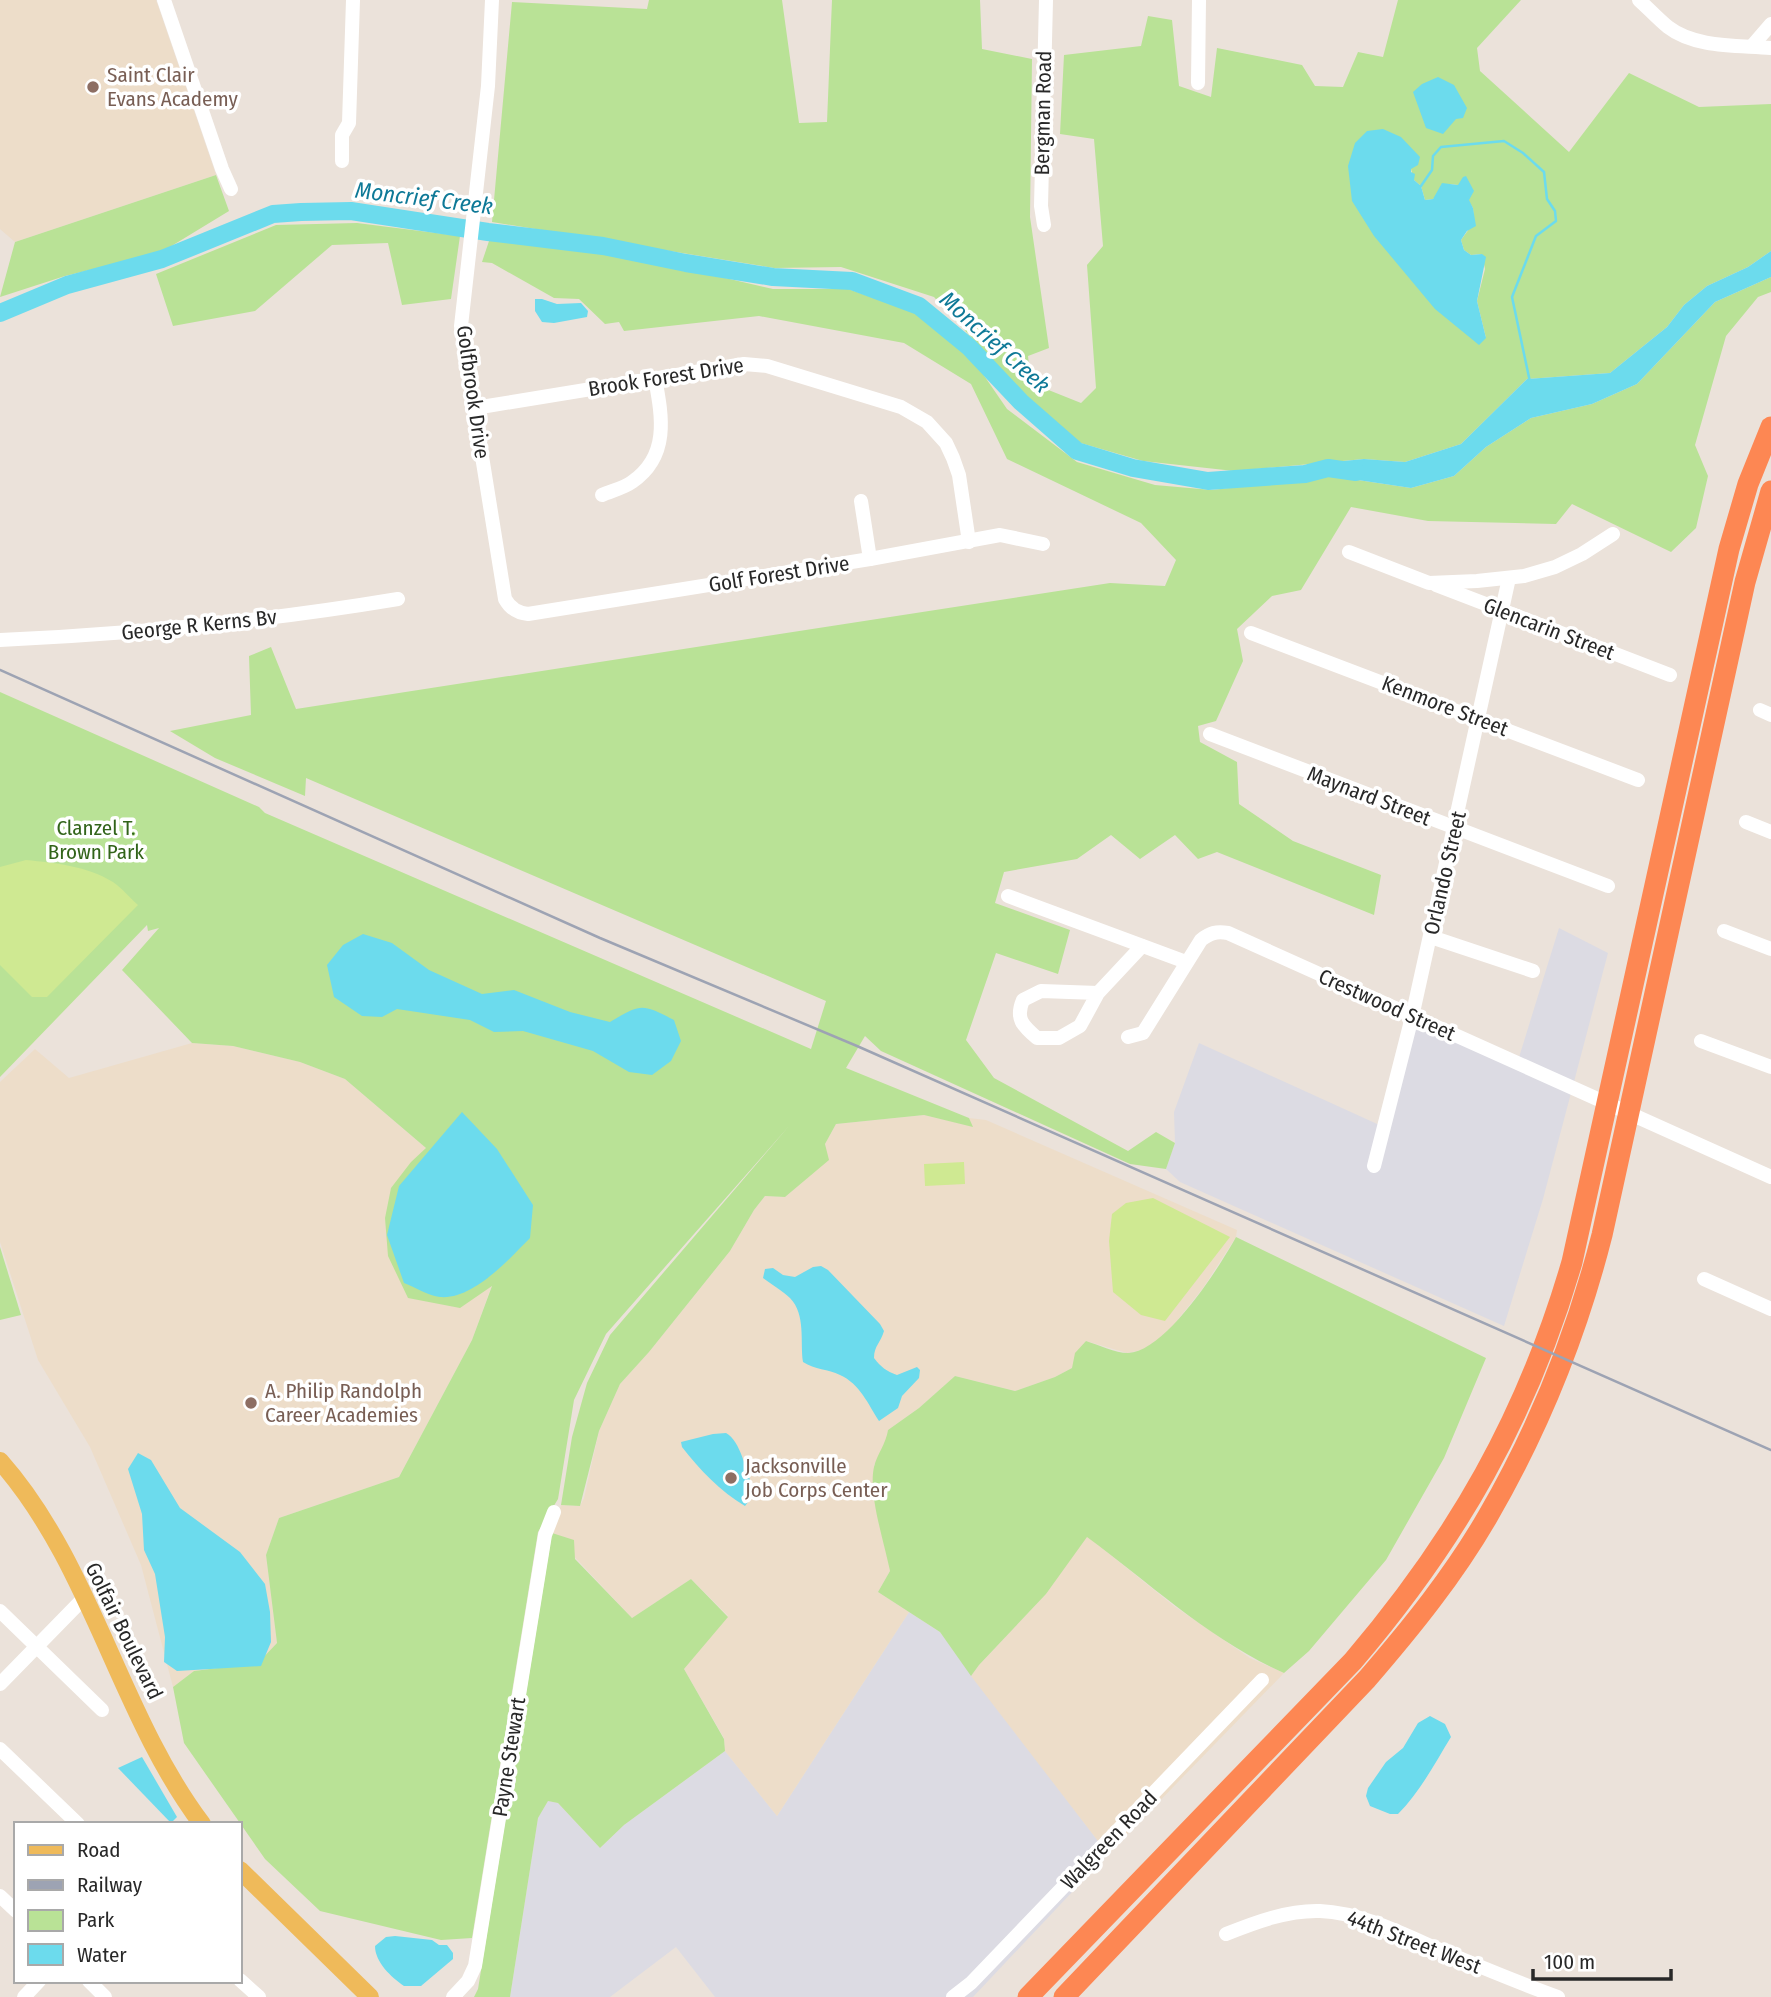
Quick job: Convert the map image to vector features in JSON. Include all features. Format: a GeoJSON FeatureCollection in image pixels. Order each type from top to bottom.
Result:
{"type":"FeatureCollection","features":[{"type":"Feature","properties":{"kind":"highway"},"geometry":{"type":"LineString","coordinates":[[1028,1997],[1353,1661],[1397,1609],[1437,1554],[1473,1497],[1504,1438],[1554,1318],[1580,1229],[1730,549],[1748,484],[1771,427]]}},
{"type":"Feature","properties":{"kind":"highway"},"geometry":{"type":"LineString","coordinates":[[1064,1997],[1367,1679],[1410,1627],[1451,1573],[1488,1516],[1550,1390],[1575,1326],[1594,1266],[1745,582],[1771,491]]}},
{"type":"Feature","properties":{"kind":"highway"},"geometry":{"type":"LineString","coordinates":[[1014,1997],[1105,1916]]}},
{"type":"Feature","properties":{"kind":"main road","name":"Golfair Boulevard"},"geometry":{"type":"LineString","coordinates":[[0,1461],[38,1513],[83,1598],[162,1761],[197,1822]]}},
{"type":"Feature","properties":{"kind":"main road"},"geometry":{"type":"LineString","coordinates":[[242,1872],[370,1997]]}},
{"type":"Feature","properties":{"kind":"street"},"geometry":{"type":"LineString","coordinates":[[342,161],[342,135],[349,123],[353,0]]}},
{"type":"Feature","properties":{"kind":"street","name":"Golfbrook Drive"},"geometry":{"type":"LineString","coordinates":[[492,0],[488,86],[461,326],[505,599],[515,611]]}},
{"type":"Feature","properties":{"kind":"street","name":"Bergman Road"},"geometry":{"type":"LineString","coordinates":[[1044,225],[1041,206],[1046,0]]}},
{"type":"Feature","properties":{"kind":"street"},"geometry":{"type":"LineString","coordinates":[[1198,83],[1199,0]]}},
{"type":"Feature","properties":{"kind":"street"},"geometry":{"type":"LineString","coordinates":[[1639,0],[1669,28],[1698,41],[1771,48]]}},
{"type":"Feature","properties":{"kind":"street"},"geometry":{"type":"LineString","coordinates":[[166,2],[231,189]]}},
{"type":"Feature","properties":{"kind":"street"},"geometry":{"type":"LineString","coordinates":[[1752,46],[1771,24]]}},
{"type":"Feature","properties":{"kind":"street","name":"Brook Forest Drive"},"geometry":{"type":"LineString","coordinates":[[475,408],[744,365],[767,366],[901,407],[914,413],[936,430],[953,458],[959,475],[969,542]]}},
{"type":"Feature","properties":{"kind":"street"},"geometry":{"type":"LineString","coordinates":[[602,495],[632,482],[653,458],[663,426],[655,378]]}},
{"type":"Feature","properties":{"kind":"street"},"geometry":{"type":"LineString","coordinates":[[861,501],[870,559]]}},
{"type":"Feature","properties":{"kind":"street"},"geometry":{"type":"LineString","coordinates":[[1429,583],[1509,578],[1539,572],[1569,561],[1613,534]]}},
{"type":"Feature","properties":{"kind":"street","name":"Golf Forest Drive"},"geometry":{"type":"LineString","coordinates":[[515,611],[528,614],[870,559],[1000,535],[1043,544]]}},
{"type":"Feature","properties":{"kind":"street","name":"Glencarin Street"},"geometry":{"type":"LineString","coordinates":[[1349,552],[1670,675]]}},
{"type":"Feature","properties":{"kind":"street","name":"Orlando Street"},"geometry":{"type":"LineString","coordinates":[[1374,1166],[1431,937],[1509,578]]}},
{"type":"Feature","properties":{"kind":"street","name":"George R Kerns Bv"},"geometry":{"type":"LineString","coordinates":[[0,640],[117,634],[341,609],[398,599]]}},
{"type":"Feature","properties":{"kind":"street","name":"Kenmore Street"},"geometry":{"type":"LineString","coordinates":[[1251,633],[1638,780]]}},
{"type":"Feature","properties":{"kind":"street","name":"Maynard Street"},"geometry":{"type":"LineString","coordinates":[[1210,734],[1608,886]]}},
{"type":"Feature","properties":{"kind":"street"},"geometry":{"type":"LineString","coordinates":[[1746,822],[1771,832]]}},
{"type":"Feature","properties":{"kind":"street"},"geometry":{"type":"LineString","coordinates":[[1008,896],[1186,962]]}},
{"type":"Feature","properties":{"kind":"street","name":"Crestwood Street"},"geometry":{"type":"LineString","coordinates":[[1128,1037],[1143,1033],[1201,940],[1217,931],[1228,933],[1771,1177]]}},
{"type":"Feature","properties":{"kind":"street"},"geometry":{"type":"LineString","coordinates":[[1724,931],[1771,949]]}},
{"type":"Feature","properties":{"kind":"street"},"geometry":{"type":"LineString","coordinates":[[1431,937],[1533,971]]}},
{"type":"Feature","properties":{"kind":"street"},"geometry":{"type":"LineString","coordinates":[[1098,993],[1041,991],[1023,1000],[1019,1020],[1037,1038],[1059,1038],[1080,1026],[1098,993],[1142,946]]}},
{"type":"Feature","properties":{"kind":"street"},"geometry":{"type":"LineString","coordinates":[[1701,1041],[1771,1067]]}},
{"type":"Feature","properties":{"kind":"street"},"geometry":{"type":"LineString","coordinates":[[1704,1279],[1771,1309]]}},
{"type":"Feature","properties":{"kind":"street","name":"Payne Stewart"},"geometry":{"type":"LineString","coordinates":[[453,1997],[468,1981],[475,1966],[545,1535],[554,1513]]}},
{"type":"Feature","properties":{"kind":"street"},"geometry":{"type":"LineString","coordinates":[[0,1684],[83,1598]]}},
{"type":"Feature","properties":{"kind":"street"},"geometry":{"type":"LineString","coordinates":[[0,1611],[102,1710]]}},
{"type":"Feature","properties":{"kind":"street","name":"Walgreen Road"},"geometry":{"type":"LineString","coordinates":[[953,1997],[980,1973],[1262,1680]]}},
{"type":"Feature","properties":{"kind":"street"},"geometry":{"type":"LineString","coordinates":[[0,1749],[76,1822]]}},
{"type":"Feature","properties":{"kind":"street"},"geometry":{"type":"LineString","coordinates":[[0,1896],[14,1909]]}},
{"type":"Feature","properties":{"kind":"street","name":"44th Street West"},"geometry":{"type":"LineString","coordinates":[[1227,1934],[1283,1915],[1336,1912],[1376,1923],[1558,1997]]}},
{"type":"Feature","properties":{"kind":"street"},"geometry":{"type":"LineString","coordinates":[[242,1982],[260,1997]]}},
{"type":"Feature","properties":{"kind":"street"},"geometry":{"type":"LineString","coordinates":[[24,1997],[37,1983]]}},
{"type":"Feature","properties":{"kind":"street"},"geometry":{"type":"LineString","coordinates":[[91,1983],[105,1997]]}},
{"type":"Feature","properties":{"kind":"shaded area","name":"Saint Clair Evans Academy"},"geometry":{"type":"Polygon","coordinates":[[[0,0],[156,0],[216,175],[15,242],[0,229],[0,0]]]}},
{"type":"Feature","properties":{"kind":"shaded area"},"geometry":{"type":"Polygon","coordinates":[[[1559,928],[1608,953],[1543,1199],[1504,1326],[1180,1182],[1166,1169],[1175,1143],[1174,1112],[1199,1043],[1386,1128],[1415,1023],[1516,1067],[1559,928]]]}},
{"type":"Feature","properties":{"kind":"shaded area","name":"A. Philip Randolph Career Academies"},"geometry":{"type":"Polygon","coordinates":[[[192,1043],[233,1046],[300,1062],[345,1079],[426,1148],[492,1285],[472,1340],[399,1477],[279,1518],[266,1555],[277,1643],[258,1663],[194,1671],[173,1687],[141,1565],[90,1447],[38,1360],[0,1242],[0,1082],[35,1049],[69,1078],[192,1043]]]}},
{"type":"Feature","properties":{"kind":"shaded area","name":"Jacksonville Job Corps Center"},"geometry":{"type":"Polygon","coordinates":[[[924,1115],[972,1126],[969,1118],[986,1120],[1237,1230],[1236,1237],[1203,1288],[1172,1327],[1147,1349],[1127,1353],[1086,1341],[1072,1368],[1015,1391],[955,1376],[919,1408],[888,1430],[886,1444],[874,1465],[890,1571],[878,1592],[909,1612],[777,1816],[725,1751],[724,1738],[684,1669],[728,1616],[691,1579],[632,1618],[552,1533],[561,1505],[580,1506],[584,1498],[599,1431],[620,1384],[730,1251],[765,1196],[785,1197],[828,1160],[825,1144],[836,1124],[924,1115]]]}},
{"type":"Feature","properties":{"kind":"shaded area"},"geometry":{"type":"Polygon","coordinates":[[[1087,1536],[1174,1606],[1250,1658],[1284,1673],[1108,1854],[971,1676],[1046,1594],[1087,1536]]]}},
{"type":"Feature","properties":{"kind":"shaded area"},"geometry":{"type":"Polygon","coordinates":[[[909,1612],[940,1632],[1108,1854],[973,1997],[715,1997],[676,1947],[610,1997],[510,1997],[538,1818],[548,1801],[558,1803],[600,1848],[624,1825],[725,1751],[777,1816],[909,1612]]]}},
{"type":"Feature","properties":{"kind":"green space"},"geometry":{"type":"Polygon","coordinates":[[[649,0],[782,0],[799,123],[827,122],[832,0],[980,0],[982,49],[1032,59],[1030,217],[1049,348],[1028,356],[1031,383],[1081,403],[1096,388],[1087,265],[1103,246],[1094,139],[1060,134],[1064,55],[1141,46],[1148,16],[1172,20],[1179,86],[1211,97],[1217,48],[1302,65],[1315,86],[1343,87],[1358,52],[1383,57],[1398,0],[1521,0],[1477,48],[1480,71],[1569,152],[1629,73],[1699,107],[1771,104],[1771,251],[1748,267],[1707,286],[1684,305],[1667,327],[1610,373],[1527,379],[1461,444],[1405,462],[1364,459],[1234,471],[1143,461],[1077,442],[1016,386],[934,297],[841,267],[774,268],[492,222],[512,2],[647,9],[649,0]],[[1383,129],[1486,338],[1477,301],[1485,269],[1482,254],[1471,255],[1464,250],[1461,240],[1474,222],[1473,208],[1458,185],[1450,184],[1433,199],[1425,200],[1421,186],[1414,180],[1411,169],[1383,129]]]}},
{"type":"Feature","properties":{"kind":"green space"},"geometry":{"type":"Polygon","coordinates":[[[216,175],[229,211],[160,253],[65,276],[0,297],[15,242],[216,175]]]}},
{"type":"Feature","properties":{"kind":"green space"},"geometry":{"type":"Polygon","coordinates":[[[357,223],[460,236],[451,299],[402,305],[388,243],[332,245],[255,311],[173,326],[156,274],[276,225],[357,223]]]}},
{"type":"Feature","properties":{"kind":"green space","name":"Clanzel T. Brown Park"},"geometry":{"type":"Polygon","coordinates":[[[490,238],[601,249],[773,289],[848,289],[917,313],[974,361],[1007,409],[1077,462],[1155,485],[1212,490],[1331,476],[1411,488],[1454,476],[1486,447],[1531,418],[1592,404],[1637,384],[1715,302],[1771,277],[1771,292],[1758,297],[1726,336],[1695,445],[1708,476],[1696,528],[1671,552],[1572,504],[1556,524],[1428,521],[1351,507],[1301,590],[1272,596],[1237,629],[1243,661],[1216,721],[1198,726],[1200,742],[1237,762],[1239,804],[1293,841],[1381,875],[1374,915],[1217,852],[1198,859],[1175,835],[1140,859],[1111,835],[1077,859],[1004,872],[995,903],[1070,930],[1058,974],[996,953],[966,1040],[994,1078],[1128,1151],[1156,1132],[1175,1143],[1166,1169],[1130,1164],[881,1051],[865,1036],[846,1068],[969,1118],[973,1127],[924,1115],[836,1124],[825,1144],[829,1160],[785,1197],[765,1196],[730,1251],[620,1384],[599,1431],[580,1506],[561,1505],[572,1437],[587,1383],[610,1335],[789,1126],[606,1334],[574,1400],[558,1499],[538,1532],[472,1938],[441,1940],[320,1911],[265,1859],[242,1826],[242,1822],[239,1822],[184,1743],[173,1687],[194,1671],[258,1663],[277,1643],[266,1555],[279,1518],[399,1477],[472,1340],[492,1286],[460,1308],[408,1298],[388,1256],[385,1218],[391,1188],[426,1148],[345,1079],[300,1062],[233,1046],[192,1043],[122,970],[159,928],[148,931],[147,925],[0,1077],[0,692],[259,807],[265,813],[811,1049],[826,1001],[306,778],[305,796],[215,758],[170,731],[251,715],[249,656],[271,647],[296,709],[1110,583],[1165,586],[1176,560],[1141,523],[1007,459],[971,384],[904,343],[759,316],[624,331],[619,322],[605,324],[579,299],[554,298],[492,263],[482,262],[490,238]]]}},
{"type":"Feature","properties":{"kind":"green space"},"geometry":{"type":"Polygon","coordinates":[[[26,860],[93,872],[120,887],[138,905],[47,997],[32,997],[0,965],[0,867],[26,860]]]}},
{"type":"Feature","properties":{"kind":"green space"},"geometry":{"type":"Polygon","coordinates":[[[964,1162],[965,1184],[925,1186],[924,1164],[964,1162]]]}},
{"type":"Feature","properties":{"kind":"green space"},"geometry":{"type":"Polygon","coordinates":[[[1153,1198],[1230,1237],[1165,1321],[1141,1315],[1113,1292],[1109,1241],[1112,1214],[1126,1203],[1153,1198]]]}},
{"type":"Feature","properties":{"kind":"green space"},"geometry":{"type":"Polygon","coordinates":[[[1236,1237],[1486,1358],[1444,1458],[1386,1560],[1309,1651],[1284,1673],[1231,1645],[1206,1628],[1087,1537],[1046,1594],[971,1676],[940,1632],[878,1592],[890,1571],[875,1504],[873,1478],[875,1462],[888,1430],[919,1408],[955,1376],[1015,1391],[1072,1368],[1075,1353],[1086,1341],[1123,1353],[1143,1349],[1158,1339],[1190,1306],[1236,1237]]]}},
{"type":"Feature","properties":{"kind":"green space"},"geometry":{"type":"Polygon","coordinates":[[[0,1247],[21,1315],[0,1320],[0,1247]]]}},
{"type":"Feature","properties":{"kind":"green space"},"geometry":{"type":"Polygon","coordinates":[[[552,1533],[574,1540],[575,1559],[632,1618],[691,1579],[728,1617],[684,1669],[724,1739],[725,1751],[624,1825],[600,1848],[558,1803],[548,1801],[538,1818],[510,1997],[474,1997],[478,1989],[552,1533]]]}},
{"type":"Feature","properties":{"kind":"water"},"geometry":{"type":"Polygon","coordinates":[[[1438,77],[1454,85],[1467,108],[1463,118],[1456,119],[1443,134],[1426,128],[1413,92],[1422,84],[1438,77]]]}},
{"type":"Feature","properties":{"kind":"water"},"geometry":{"type":"Polygon","coordinates":[[[1383,129],[1401,137],[1420,157],[1418,165],[1411,169],[1411,172],[1415,174],[1414,180],[1421,186],[1425,200],[1433,199],[1442,183],[1458,185],[1466,176],[1474,191],[1469,200],[1476,226],[1467,231],[1461,240],[1464,250],[1471,255],[1482,254],[1486,257],[1477,301],[1486,338],[1479,345],[1435,309],[1374,236],[1352,201],[1348,166],[1355,143],[1367,131],[1383,129]]]}},
{"type":"Feature","properties":{"kind":"water"},"geometry":{"type":"Polygon","coordinates":[[[1771,251],[1771,277],[1715,302],[1637,384],[1592,404],[1531,418],[1486,447],[1454,476],[1411,488],[1331,476],[1333,462],[1364,459],[1405,462],[1461,444],[1527,379],[1610,373],[1667,327],[1684,305],[1707,286],[1748,267],[1771,251]]]}},
{"type":"Feature","properties":{"kind":"water"},"geometry":{"type":"Polygon","coordinates":[[[535,299],[557,304],[581,303],[588,311],[587,317],[554,323],[542,322],[535,311],[535,299]]]}},
{"type":"Feature","properties":{"kind":"water"},"geometry":{"type":"Polygon","coordinates":[[[363,934],[392,943],[429,970],[482,994],[514,990],[570,1012],[610,1022],[635,1009],[647,1008],[674,1020],[681,1041],[671,1061],[652,1075],[629,1072],[593,1051],[523,1031],[494,1032],[470,1020],[397,1009],[382,1017],[362,1016],[334,997],[327,965],[343,945],[363,934]]]}},
{"type":"Feature","properties":{"kind":"water"},"geometry":{"type":"Polygon","coordinates":[[[462,1112],[497,1149],[533,1205],[530,1238],[501,1267],[477,1285],[465,1292],[440,1297],[404,1283],[387,1235],[399,1186],[462,1112]]]}},
{"type":"Feature","properties":{"kind":"water"},"geometry":{"type":"Polygon","coordinates":[[[821,1266],[880,1324],[884,1331],[874,1358],[879,1364],[897,1375],[917,1367],[920,1370],[919,1378],[902,1396],[898,1408],[879,1421],[863,1395],[847,1379],[803,1362],[800,1320],[795,1305],[787,1295],[763,1278],[765,1269],[773,1268],[783,1275],[795,1277],[813,1267],[821,1266]]]}},
{"type":"Feature","properties":{"kind":"water"},"geometry":{"type":"Polygon","coordinates":[[[726,1433],[736,1443],[753,1487],[754,1494],[745,1506],[711,1480],[682,1447],[681,1442],[726,1433]]]}},
{"type":"Feature","properties":{"kind":"water"},"geometry":{"type":"Polygon","coordinates":[[[138,1453],[151,1460],[180,1508],[240,1552],[265,1584],[271,1642],[261,1666],[177,1671],[164,1662],[165,1637],[155,1574],[144,1550],[142,1514],[128,1469],[138,1453]]]}},
{"type":"Feature","properties":{"kind":"water"},"geometry":{"type":"Polygon","coordinates":[[[1430,1716],[1445,1724],[1451,1737],[1420,1787],[1398,1814],[1390,1814],[1370,1806],[1366,1796],[1368,1788],[1386,1762],[1403,1748],[1418,1723],[1430,1716]]]}},
{"type":"Feature","properties":{"kind":"water"},"geometry":{"type":"Polygon","coordinates":[[[142,1757],[177,1817],[170,1822],[118,1768],[142,1757]]]}},
{"type":"Feature","properties":{"kind":"water"},"geometry":{"type":"Polygon","coordinates":[[[386,1937],[432,1940],[439,1945],[447,1945],[453,1953],[453,1959],[421,1986],[404,1986],[385,1969],[376,1952],[375,1946],[386,1937]]]}},
{"type":"Feature","properties":{"kind":"waterway"},"geometry":{"type":"LineString","coordinates":[[1421,186],[1432,170],[1433,156],[1441,147],[1504,141],[1523,153],[1544,172],[1547,199],[1555,211],[1556,221],[1536,236],[1512,297],[1530,382]]}},
{"type":"Feature","properties":{"kind":"waterway","name":"Moncrief Creek"},"geometry":{"type":"LineString","coordinates":[[0,313],[67,285],[162,259],[273,214],[351,211],[603,246],[773,277],[852,281],[919,306],[969,347],[1021,402],[1077,451],[1133,468],[1208,481],[1305,474],[1328,468],[1356,472]]}},
{"type":"Feature","properties":{"kind":"railway"},"geometry":{"type":"LineString","coordinates":[[0,670],[600,938],[857,1046],[1771,1450]]}},
{"type":"Feature","properties":{"kind":"place","name":"Saint Clair Evans Academy"},"geometry":{"type":"Point","coordinates":[93,87]}},
{"type":"Feature","properties":{"kind":"place","name":"A. Philip Randolph Career Academies"},"geometry":{"type":"Point","coordinates":[251,1403]}},
{"type":"Feature","properties":{"kind":"place","name":"Jacksonville Job Corps Center"},"geometry":{"type":"Point","coordinates":[731,1478]}}]}
